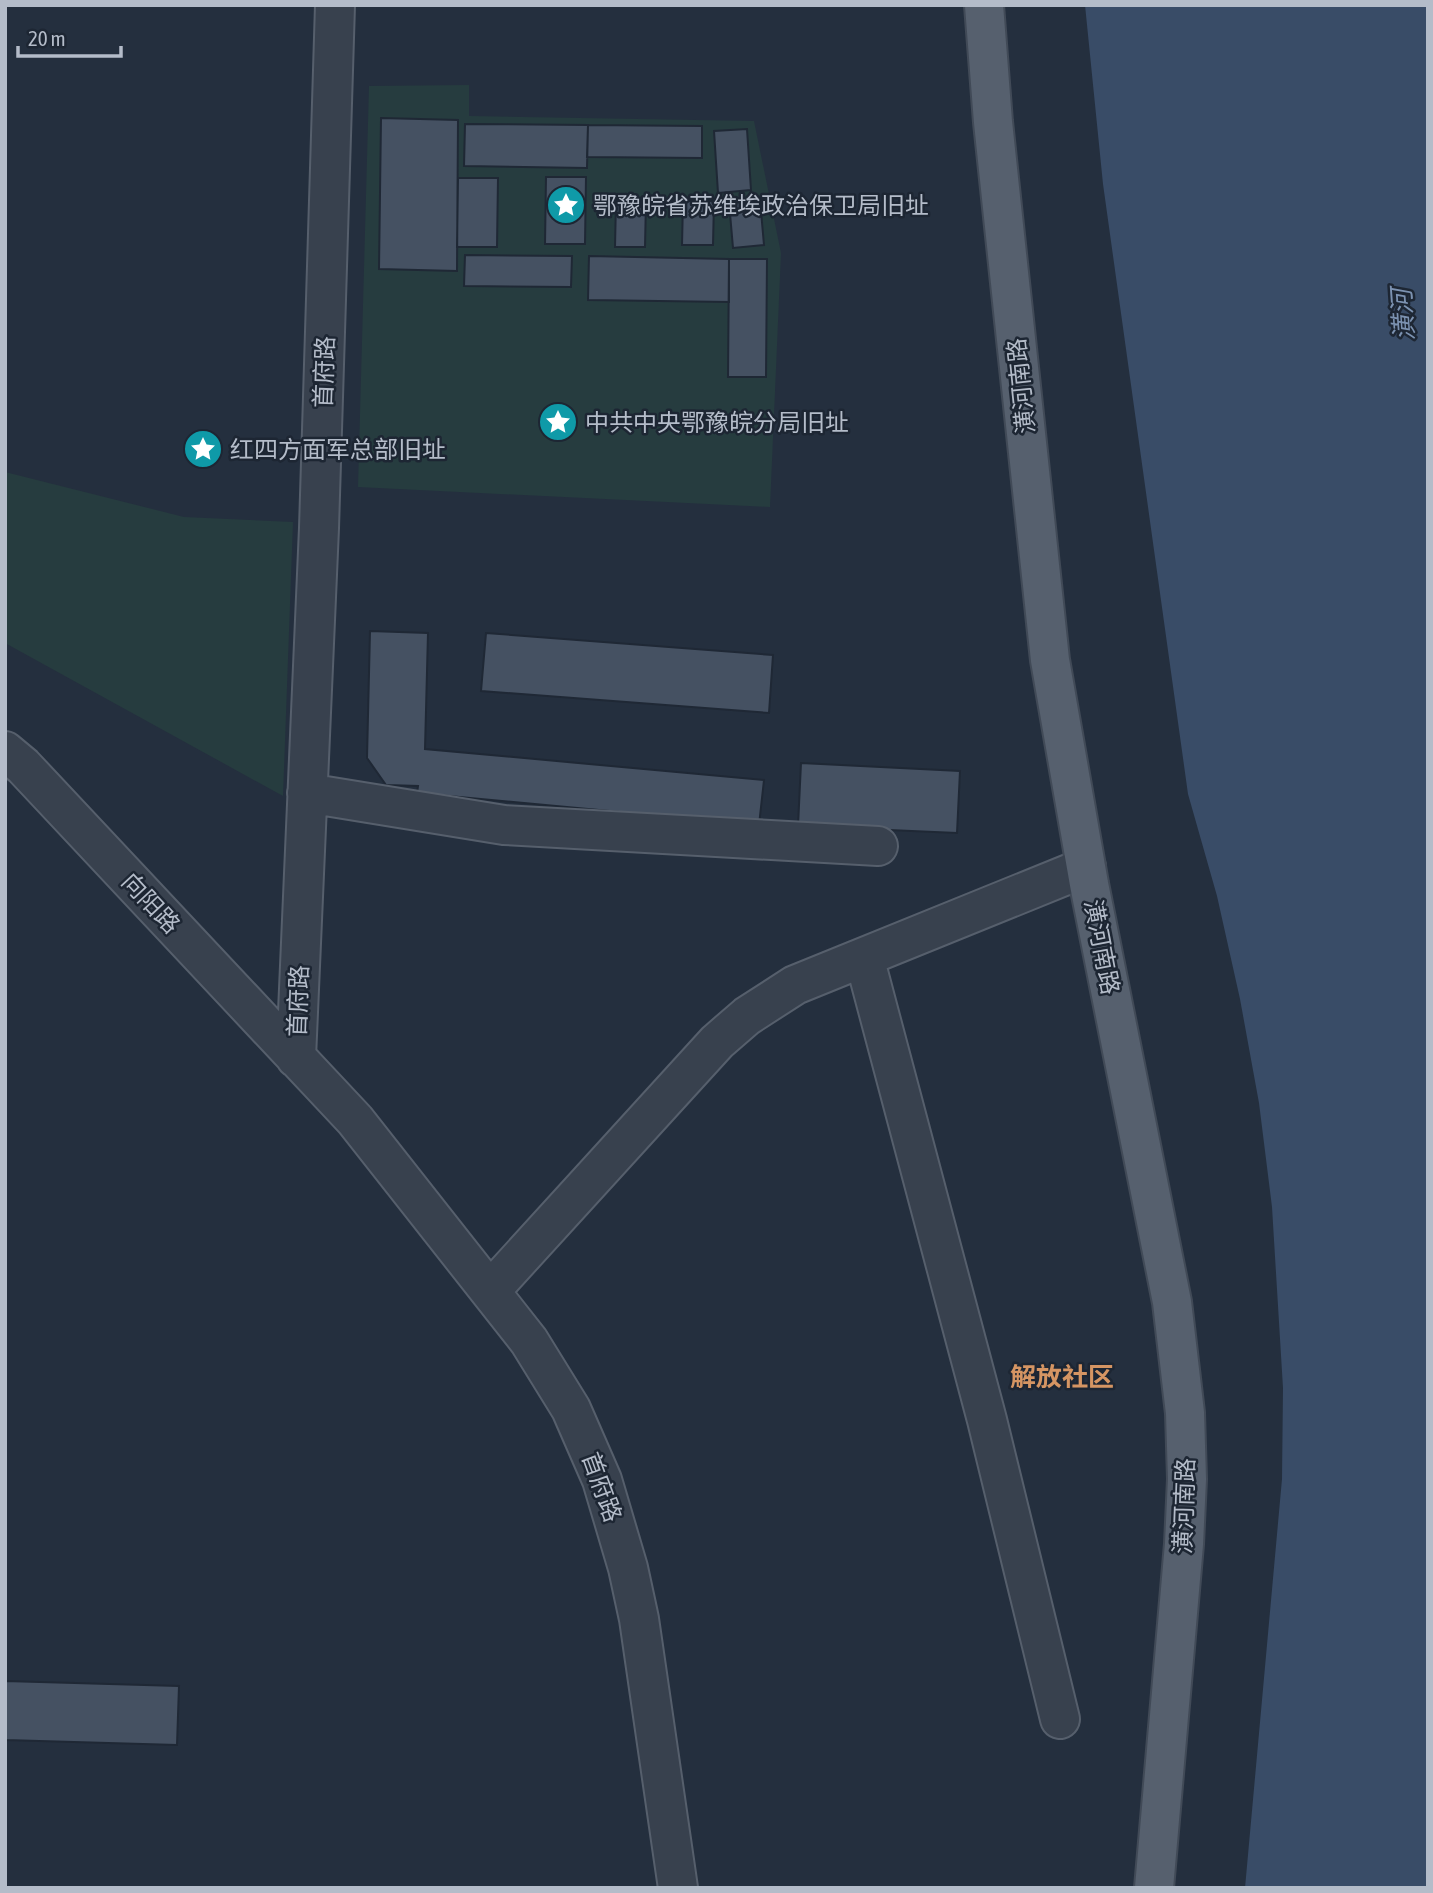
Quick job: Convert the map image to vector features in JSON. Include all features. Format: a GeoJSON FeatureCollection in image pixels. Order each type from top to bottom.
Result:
{"type":"FeatureCollection","features":[{"type":"Feature","properties":{"kind":"main road","name":"潢河南路"},"geometry":{"type":"LineString","coordinates":[[984,5],[996,149],[1050,660],[1086,867],[1172,1302],[1185,1413],[1187,1479],[1184,1544],[1154,1888]]}},
{"type":"Feature","properties":{"kind":"street","name":"首府路"},"geometry":{"type":"LineString","coordinates":[[334,5],[319,528],[296,1058],[355,1121],[529,1341],[571,1409],[615,1517],[639,1619],[678,1888]]}},
{"type":"Feature","properties":{"kind":"street","name":"向阳路"},"geometry":{"type":"LineString","coordinates":[[5,751],[32,776],[296,1058]]}},
{"type":"Feature","properties":{"kind":"street"},"geometry":{"type":"LineString","coordinates":[[307,793],[504,825],[878,846]]}},
{"type":"Feature","properties":{"kind":"street"},"geometry":{"type":"LineString","coordinates":[[490,1292],[717,1042],[747,1016],[795,985],[1086,867]]}},
{"type":"Feature","properties":{"kind":"street"},"geometry":{"type":"LineString","coordinates":[[864,957],[987,1420],[1060,1719]]}},
{"type":"Feature","properties":{"kind":"green space"},"geometry":{"type":"Polygon","coordinates":[[[469,85],[469,116],[754,121],[781,253],[770,507],[358,487],[369,86],[469,85]]]}},
{"type":"Feature","properties":{"kind":"green space"},"geometry":{"type":"Polygon","coordinates":[[[5,472],[184,517],[293,522],[283,796],[5,643],[5,472]]]}},
{"type":"Feature","properties":{"kind":"water","name":"潢河"},"geometry":{"type":"Polygon","coordinates":[[[1085,5],[1428,5],[1428,1888],[1245,1888],[1282,1479],[1283,1388],[1272,1207],[1259,1103],[1240,999],[1217,896],[1188,794],[1103,184],[1085,5]]]}},
{"type":"Feature","properties":{"kind":"building"},"geometry":{"type":"Polygon","coordinates":[[[381,118],[458,120],[457,271],[379,269],[381,118]]]}},
{"type":"Feature","properties":{"kind":"building"},"geometry":{"type":"Polygon","coordinates":[[[465,124],[588,125],[587,168],[464,166],[465,124]]]}},
{"type":"Feature","properties":{"kind":"building"},"geometry":{"type":"Polygon","coordinates":[[[588,125],[702,126],[702,158],[587,157],[588,125]]]}},
{"type":"Feature","properties":{"kind":"building"},"geometry":{"type":"Polygon","coordinates":[[[747,129],[751,190],[718,193],[714,131],[747,129]]]}},
{"type":"Feature","properties":{"kind":"building"},"geometry":{"type":"Polygon","coordinates":[[[546,177],[586,177],[585,244],[545,244],[546,177]]]}},
{"type":"Feature","properties":{"kind":"building"},"geometry":{"type":"Polygon","coordinates":[[[458,178],[498,178],[497,247],[457,247],[458,178]]]}},
{"type":"Feature","properties":{"kind":"building"},"geometry":{"type":"Polygon","coordinates":[[[760,200],[764,245],[733,248],[729,202],[760,200]]]}},
{"type":"Feature","properties":{"kind":"building"},"geometry":{"type":"Polygon","coordinates":[[[616,201],[646,201],[645,247],[615,247],[616,201]]]}},
{"type":"Feature","properties":{"kind":"building"},"geometry":{"type":"Polygon","coordinates":[[[683,201],[714,201],[713,245],[682,245],[683,201]]]}},
{"type":"Feature","properties":{"kind":"building"},"geometry":{"type":"Polygon","coordinates":[[[465,255],[572,256],[571,287],[464,286],[465,255]]]}},
{"type":"Feature","properties":{"kind":"building"},"geometry":{"type":"Polygon","coordinates":[[[589,256],[729,259],[729,302],[588,300],[589,256]]]}},
{"type":"Feature","properties":{"kind":"building"},"geometry":{"type":"Polygon","coordinates":[[[729,259],[767,259],[766,377],[728,377],[729,259]]]}},
{"type":"Feature","properties":{"kind":"building"},"geometry":{"type":"Polygon","coordinates":[[[370,631],[428,633],[425,749],[764,780],[759,825],[417,793],[418,786],[386,785],[367,758],[370,631]]]}},
{"type":"Feature","properties":{"kind":"building"},"geometry":{"type":"Polygon","coordinates":[[[486,633],[773,655],[769,713],[481,691],[486,633]]]}},
{"type":"Feature","properties":{"kind":"building"},"geometry":{"type":"Polygon","coordinates":[[[801,763],[960,771],[957,833],[798,826],[801,763]]]}},
{"type":"Feature","properties":{"kind":"building"},"geometry":{"type":"Polygon","coordinates":[[[5,1681],[179,1686],[177,1745],[5,1740],[5,1681]]]}},
{"type":"Feature","properties":{"kind":"place","name":"鄂豫皖省苏维埃政治保卫局旧址"},"geometry":{"type":"Point","coordinates":[566,205]}},
{"type":"Feature","properties":{"kind":"place","name":"中共中央鄂豫皖分局旧址"},"geometry":{"type":"Point","coordinates":[558,422]}},
{"type":"Feature","properties":{"kind":"place","name":"红四方面军总部旧址"},"geometry":{"type":"Point","coordinates":[203,449]}},
{"type":"Feature","properties":{"kind":"district","name":"解放社区"},"geometry":{"type":"Point","coordinates":[1062,1377]}}]}
